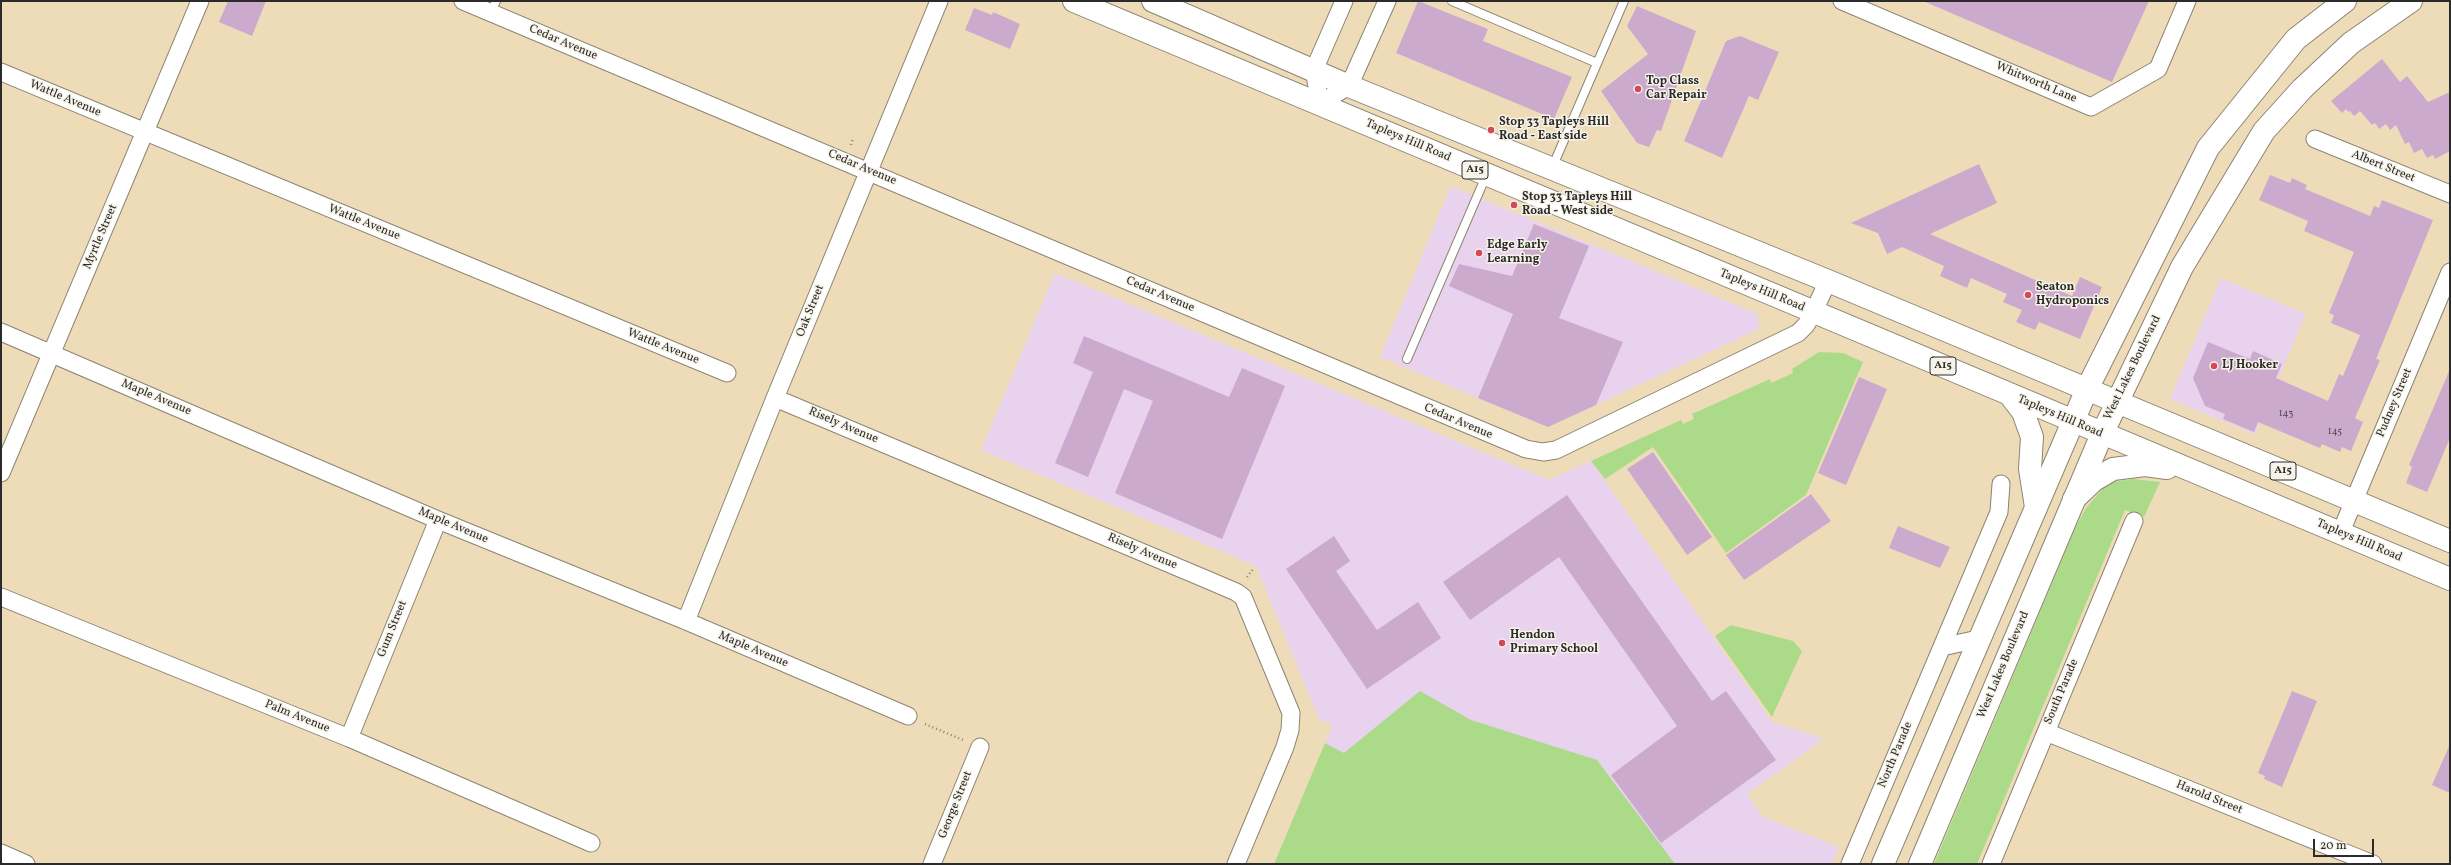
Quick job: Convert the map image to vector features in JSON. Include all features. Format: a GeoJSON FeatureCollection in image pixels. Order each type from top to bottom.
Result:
{"type":"FeatureCollection","features":[{"type":"Feature","properties":{"kind":"main road","name":"Tapleys Hill Road"},"geometry":{"type":"LineString","coordinates":[[1074,1],[1320,103],[1813,313],[1876,337],[2010,396],[2450,579]]}},
{"type":"Feature","properties":{"kind":"main road","name":"A15"},"geometry":{"type":"LineString","coordinates":[[1153,1],[1349,86],[1828,281],[2450,541]]}},
{"type":"Feature","properties":{"kind":"main road"},"geometry":{"type":"LineString","coordinates":[[1883,864],[2072,421],[2208,148],[2296,39],[2346,1]]}},
{"type":"Feature","properties":{"kind":"main road","name":"West Lakes Boulevard"},"geometry":{"type":"LineString","coordinates":[[1920,864],[2116,401],[2182,267],[2264,131],[2302,89],[2351,43],[2411,1]]}},
{"type":"Feature","properties":{"kind":"main road"},"geometry":{"type":"LineString","coordinates":[[2010,396],[2023,412],[2032,437],[2030,468],[2036,507]]}},
{"type":"Feature","properties":{"kind":"main road"},"geometry":{"type":"LineString","coordinates":[[2074,499],[2094,480],[2113,469],[2145,465],[2192,472]]}},
{"type":"Feature","properties":{"kind":"street","name":"Myrtle Street"},"geometry":{"type":"LineString","coordinates":[[1,472],[200,1]]}},
{"type":"Feature","properties":{"kind":"street","name":"Cedar Avenue"},"geometry":{"type":"LineString","coordinates":[[463,1],[493,7],[868,170],[1526,449],[1543,452],[1556,450],[1798,333],[1806,325],[1813,313],[1828,281]]}},
{"type":"Feature","properties":{"kind":"street","name":"Oak Street"},"geometry":{"type":"LineString","coordinates":[[686,621],[868,170],[939,1]]}},
{"type":"Feature","properties":{"kind":"street"},"geometry":{"type":"LineString","coordinates":[[1344,1],[1314,70],[1320,103],[1349,86],[1387,1]]}},
{"type":"Feature","properties":{"kind":"street","name":"Whitworth Lane"},"geometry":{"type":"LineString","coordinates":[[1842,1],[2092,107],[2158,69],[2187,1]]}},
{"type":"Feature","properties":{"kind":"street","name":"Wattle Avenue"},"geometry":{"type":"LineString","coordinates":[[1,72],[727,373]]}},
{"type":"Feature","properties":{"kind":"street","name":"Albert Street"},"geometry":{"type":"LineString","coordinates":[[2315,140],[2450,194]]}},
{"type":"Feature","properties":{"kind":"street","name":"Pudney Street"},"geometry":{"type":"LineString","coordinates":[[2340,534],[2450,272]]}},
{"type":"Feature","properties":{"kind":"street","name":"Maple Avenue"},"geometry":{"type":"LineString","coordinates":[[1,332],[438,520],[686,621],[908,716]]}},
{"type":"Feature","properties":{"kind":"street","name":"Risely Avenue"},"geometry":{"type":"LineString","coordinates":[[775,398],[1222,586],[1243,597],[1291,713],[1290,730],[1285,747],[1236,864]]}},
{"type":"Feature","properties":{"kind":"street","name":"North Parade"},"geometry":{"type":"LineString","coordinates":[[1850,864],[1999,512],[2001,484]]}},
{"type":"Feature","properties":{"kind":"street","name":"Gum Street"},"geometry":{"type":"LineString","coordinates":[[349,738],[438,520]]}},
{"type":"Feature","properties":{"kind":"street","name":"South Parade"},"geometry":{"type":"LineString","coordinates":[[1991,864],[2134,521]]}},
{"type":"Feature","properties":{"kind":"street","name":"Palm Avenue"},"geometry":{"type":"LineString","coordinates":[[1,597],[349,738],[591,843]]}},
{"type":"Feature","properties":{"kind":"street"},"geometry":{"type":"LineString","coordinates":[[1942,647],[1978,639]]}},
{"type":"Feature","properties":{"kind":"street","name":"Harold Street"},"geometry":{"type":"LineString","coordinates":[[2046,732],[2372,864]]}},
{"type":"Feature","properties":{"kind":"street","name":"George Street"},"geometry":{"type":"LineString","coordinates":[[932,864],[980,747]]}},
{"type":"Feature","properties":{"kind":"street"},"geometry":{"type":"LineString","coordinates":[[1,853],[26,864]]}},
{"type":"Feature","properties":{"kind":"lane"},"geometry":{"type":"LineString","coordinates":[[1452,1],[1597,63]]}},
{"type":"Feature","properties":{"kind":"lane"},"geometry":{"type":"LineString","coordinates":[[1552,169],[1624,1]]}},
{"type":"Feature","properties":{"kind":"lane"},"geometry":{"type":"LineString","coordinates":[[1407,359],[1486,175]]}},
{"type":"Feature","properties":{"kind":"path"},"geometry":{"type":"LineString","coordinates":[[908,716],[980,747]]}},
{"type":"Feature","properties":{"kind":"shaded area"},"geometry":{"type":"Polygon","coordinates":[[[1451,186],[1758,314],[1759,329],[1548,427],[1380,357],[1451,186]]]}},
{"type":"Feature","properties":{"kind":"shaded area","name":"Hendon Primary School"},"geometry":{"type":"Polygon","coordinates":[[[1055,273],[1549,480],[1591,461],[1772,722],[1824,739],[1747,794],[1763,817],[1839,847],[1832,864],[1274,864],[1333,725],[1319,719],[1256,566],[981,450],[1055,273]]]}},
{"type":"Feature","properties":{"kind":"shaded area"},"geometry":{"type":"Polygon","coordinates":[[[2221,278],[2306,314],[2255,434],[2170,399],[2221,278]]]}},
{"type":"Feature","properties":{"kind":"green space"},"geometry":{"type":"Polygon","coordinates":[[[1819,352],[1843,353],[1863,362],[1806,495],[1726,553],[1653,447],[1605,479],[1591,461],[1681,420],[1683,424],[1694,419],[1692,414],[1770,379],[1771,383],[1793,373],[1792,369],[1819,352]]]}},
{"type":"Feature","properties":{"kind":"green space"},"geometry":{"type":"Polygon","coordinates":[[[2133,479],[2160,482],[2144,517],[2125,510],[1977,864],[1934,864],[2076,526],[2086,508],[2104,487],[2112,482],[2133,479]]]}},
{"type":"Feature","properties":{"kind":"green space"},"geometry":{"type":"Polygon","coordinates":[[[1731,625],[1793,641],[1802,651],[1772,717],[1715,636],[1731,625]]]}},
{"type":"Feature","properties":{"kind":"green space"},"geometry":{"type":"Polygon","coordinates":[[[1420,691],[1471,720],[1597,760],[1675,864],[1274,864],[1325,743],[1344,753],[1420,691]]]}},
{"type":"Feature","properties":{"kind":"building"},"geometry":{"type":"Polygon","coordinates":[[[228,1],[266,1],[252,36],[219,22],[228,1]]]}},
{"type":"Feature","properties":{"kind":"building"},"geometry":{"type":"Polygon","coordinates":[[[1418,1],[1488,29],[1483,41],[1572,77],[1554,119],[1396,53],[1418,1]]]}},
{"type":"Feature","properties":{"kind":"building"},"geometry":{"type":"Polygon","coordinates":[[[1923,1],[2149,1],[2112,82],[1923,1]]]}},
{"type":"Feature","properties":{"kind":"building"},"geometry":{"type":"Polygon","coordinates":[[[1637,6],[1696,31],[1661,131],[1657,130],[1649,147],[1637,143],[1601,91],[1648,54],[1627,26],[1637,6]]]}},
{"type":"Feature","properties":{"kind":"building"},"geometry":{"type":"Polygon","coordinates":[[[974,8],[992,15],[993,12],[1020,24],[1010,49],[965,30],[974,8]]]}},
{"type":"Feature","properties":{"kind":"building"},"geometry":{"type":"Polygon","coordinates":[[[1740,36],[1779,52],[1758,100],[1749,96],[1722,158],[1684,141],[1726,41],[1740,36]]]}},
{"type":"Feature","properties":{"kind":"building"},"geometry":{"type":"Polygon","coordinates":[[[2382,59],[2400,82],[2407,76],[2428,102],[2450,92],[2450,151],[2435,159],[2433,155],[2427,158],[2422,149],[2414,153],[2409,142],[2405,144],[2396,125],[2390,130],[2386,124],[2379,129],[2375,123],[2372,125],[2360,111],[2354,116],[2346,109],[2342,113],[2331,101],[2382,59]]]}},
{"type":"Feature","properties":{"kind":"building"},"geometry":{"type":"Polygon","coordinates":[[[1979,164],[1997,203],[1930,234],[2072,296],[2080,277],[2102,287],[2080,339],[2039,322],[2035,330],[2016,322],[2022,310],[2003,302],[2007,294],[1971,278],[1967,288],[1940,276],[1944,266],[1902,247],[1887,254],[1878,233],[1851,223],[1979,164]]]}},
{"type":"Feature","properties":{"kind":"building"},"geometry":{"type":"Polygon","coordinates":[[[2270,175],[2290,183],[2292,178],[2307,185],[2305,189],[2370,216],[2374,206],[2379,208],[2382,200],[2433,220],[2376,359],[2380,360],[2355,418],[2363,422],[2351,451],[2342,447],[2340,452],[2322,444],[2320,448],[2258,422],[2254,432],[2223,419],[2225,414],[2205,406],[2193,378],[2208,342],[2250,359],[2253,351],[2282,364],[2276,378],[2328,401],[2339,374],[2343,376],[2360,335],[2331,323],[2334,315],[2329,313],[2354,252],[2304,231],[2308,221],[2259,200],[2270,175]]]}},
{"type":"Feature","properties":{"kind":"building"},"geometry":{"type":"Polygon","coordinates":[[[1534,224],[1589,246],[1559,318],[1623,342],[1596,405],[1548,427],[1478,398],[1513,314],[1449,286],[1459,264],[1512,276],[1534,224]]]}},
{"type":"Feature","properties":{"kind":"building"},"geometry":{"type":"Polygon","coordinates":[[[1084,336],[1229,397],[1242,368],[1285,386],[1222,539],[1115,493],[1153,401],[1124,389],[1088,477],[1055,463],[1093,372],[1073,363],[1084,336]]]}},
{"type":"Feature","properties":{"kind":"building"},"geometry":{"type":"Polygon","coordinates":[[[2450,369],[2450,438],[2427,492],[2406,483],[2412,467],[2409,465],[2450,369]]]}},
{"type":"Feature","properties":{"kind":"building"},"geometry":{"type":"Polygon","coordinates":[[[1859,377],[1887,389],[1846,485],[1818,473],[1859,377]]]}},
{"type":"Feature","properties":{"kind":"building"},"geometry":{"type":"Polygon","coordinates":[[[1653,452],[1712,537],[1687,555],[1627,469],[1653,452]]]}},
{"type":"Feature","properties":{"kind":"building"},"geometry":{"type":"Polygon","coordinates":[[[1811,494],[1831,521],[1744,580],[1726,555],[1811,494]]]}},
{"type":"Feature","properties":{"kind":"building"},"geometry":{"type":"Polygon","coordinates":[[[1567,495],[1712,701],[1726,691],[1776,760],[1661,843],[1611,775],[1677,726],[1559,557],[1470,620],[1443,582],[1567,495]]]}},
{"type":"Feature","properties":{"kind":"building"},"geometry":{"type":"Polygon","coordinates":[[[1898,526],[1950,547],[1940,568],[1889,548],[1898,526]]]}},
{"type":"Feature","properties":{"kind":"building"},"geometry":{"type":"Polygon","coordinates":[[[1334,536],[1350,561],[1336,571],[1377,630],[1418,602],[1441,638],[1367,689],[1286,569],[1334,536]]]}},
{"type":"Feature","properties":{"kind":"building"},"geometry":{"type":"Polygon","coordinates":[[[2292,691],[2317,701],[2282,787],[2264,779],[2265,776],[2258,773],[2292,691]]]}},
{"type":"Feature","properties":{"kind":"building"},"geometry":{"type":"Polygon","coordinates":[[[2450,744],[2450,793],[2432,785],[2450,744]]]}},
{"type":"Feature","properties":{"kind":"place","name":"Top Class Car Repair"},"geometry":{"type":"Point","coordinates":[1638,89]}},
{"type":"Feature","properties":{"kind":"place","name":"Stop 33 Tapleys Hill Road - East side"},"geometry":{"type":"Point","coordinates":[1491,130]}},
{"type":"Feature","properties":{"kind":"place","name":"Stop 33 Tapleys Hill Road - West side"},"geometry":{"type":"Point","coordinates":[1514,205]}},
{"type":"Feature","properties":{"kind":"place","name":"Edge Early Learning"},"geometry":{"type":"Point","coordinates":[1479,253]}},
{"type":"Feature","properties":{"kind":"place","name":"Seaton Hydroponics"},"geometry":{"type":"Point","coordinates":[2028,295]}},
{"type":"Feature","properties":{"kind":"place","name":"LJ Hooker"},"geometry":{"type":"Point","coordinates":[2214,366]}},
{"type":"Feature","properties":{"kind":"place","name":"Hendon Primary School"},"geometry":{"type":"Point","coordinates":[1502,643]}}]}
